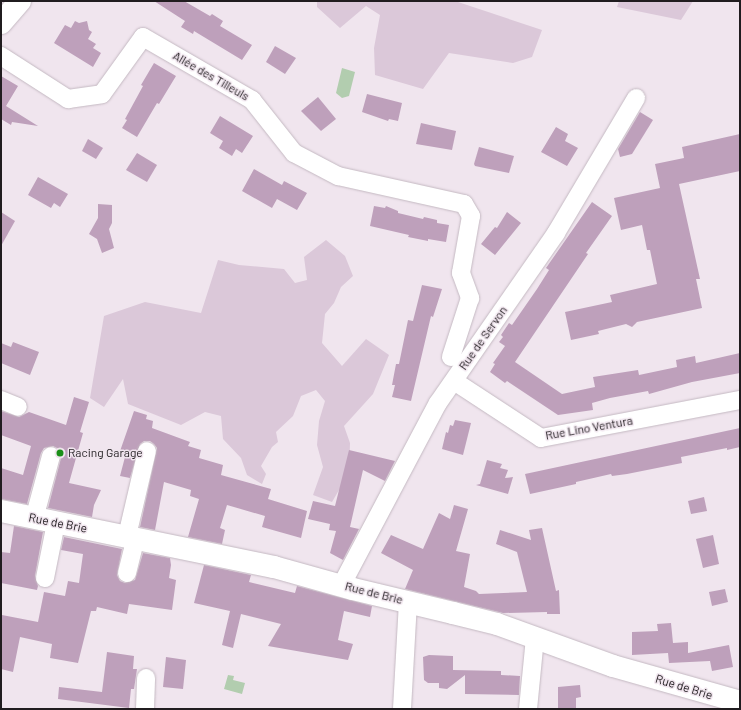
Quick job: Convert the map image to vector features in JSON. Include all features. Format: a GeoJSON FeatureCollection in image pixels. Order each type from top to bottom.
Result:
{"type":"FeatureCollection","features":[{"type":"Feature","properties":{"kind":"street"},"geometry":{"type":"LineString","coordinates":[[1,23],[20,1]]}},
{"type":"Feature","properties":{"kind":"street","name":"Allée des Tilleuls"},"geometry":{"type":"LineString","coordinates":[[1,56],[68,99],[102,94],[143,37],[252,100],[294,153],[325,170],[338,176],[464,204],[471,216],[462,273],[470,298],[451,357]]}},
{"type":"Feature","properties":{"kind":"street","name":"Rue de Servon"},"geometry":{"type":"LineString","coordinates":[[341,586],[438,403],[556,233],[636,98]]}},
{"type":"Feature","properties":{"kind":"street","name":"Rue Lino Ventura"},"geometry":{"type":"LineString","coordinates":[[454,380],[541,438],[740,400]]}},
{"type":"Feature","properties":{"kind":"street"},"geometry":{"type":"LineString","coordinates":[[1,400],[18,407]]}},
{"type":"Feature","properties":{"kind":"street"},"geometry":{"type":"LineString","coordinates":[[127,573],[147,451]]}},
{"type":"Feature","properties":{"kind":"street"},"geometry":{"type":"LineString","coordinates":[[34,519],[51,456]]}},
{"type":"Feature","properties":{"kind":"street","name":"Rue de Brie"},"geometry":{"type":"LineString","coordinates":[[1,511],[34,519],[132,537],[274,567],[341,586],[497,624],[613,666],[740,702]]}},
{"type":"Feature","properties":{"kind":"street"},"geometry":{"type":"LineString","coordinates":[[45,578],[56,523]]}},
{"type":"Feature","properties":{"kind":"street"},"geometry":{"type":"LineString","coordinates":[[402,709],[408,602]]}},
{"type":"Feature","properties":{"kind":"street"},"geometry":{"type":"LineString","coordinates":[[528,709],[535,637]]}},
{"type":"Feature","properties":{"kind":"street"},"geometry":{"type":"LineString","coordinates":[[145,709],[146,678]]}},
{"type":"Feature","properties":{"kind":"shaded area"},"geometry":{"type":"Polygon","coordinates":[[[317,1],[455,1],[542,30],[532,57],[513,63],[449,53],[423,89],[375,75],[374,48],[380,15],[366,6],[340,28],[317,7],[317,1]]]}},
{"type":"Feature","properties":{"kind":"shaded area"},"geometry":{"type":"Polygon","coordinates":[[[619,1],[693,1],[681,20],[617,7],[619,1]]]}},
{"type":"Feature","properties":{"kind":"shaded area"},"geometry":{"type":"Polygon","coordinates":[[[342,68],[355,72],[349,96],[342,98],[336,93],[342,68]]]}},
{"type":"Feature","properties":{"kind":"shaded area"},"geometry":{"type":"Polygon","coordinates":[[[326,240],[345,256],[353,276],[341,287],[334,303],[325,314],[322,343],[342,366],[366,339],[389,355],[373,394],[344,426],[350,443],[349,473],[332,502],[313,495],[323,467],[317,445],[319,421],[325,401],[316,390],[301,396],[293,416],[276,432],[278,442],[272,447],[261,466],[266,474],[262,484],[247,475],[241,458],[223,439],[221,416],[205,412],[181,425],[128,404],[123,379],[104,407],[90,398],[104,316],[145,302],[201,313],[218,260],[239,265],[284,269],[295,283],[307,280],[304,257],[326,240]]]}},
{"type":"Feature","properties":{"kind":"shaded area"},"geometry":{"type":"Polygon","coordinates":[[[228,675],[234,676],[233,680],[245,683],[242,694],[224,689],[228,675]]]}},
{"type":"Feature","properties":{"kind":"building"},"geometry":{"type":"Polygon","coordinates":[[[154,1],[184,1],[210,16],[212,14],[223,21],[220,26],[252,45],[242,60],[194,31],[193,34],[181,27],[185,21],[154,1]]]}},
{"type":"Feature","properties":{"kind":"building"},"geometry":{"type":"Polygon","coordinates":[[[75,21],[79,23],[87,21],[89,30],[92,32],[88,39],[96,44],[93,48],[101,53],[93,67],[54,43],[65,25],[71,28],[75,21]]]}},
{"type":"Feature","properties":{"kind":"building"},"geometry":{"type":"Polygon","coordinates":[[[275,46],[296,58],[285,74],[266,62],[275,46]]]}},
{"type":"Feature","properties":{"kind":"building"},"geometry":{"type":"Polygon","coordinates":[[[154,63],[176,76],[159,104],[157,103],[137,137],[122,128],[127,120],[125,119],[143,86],[141,85],[154,63]]]}},
{"type":"Feature","properties":{"kind":"building"},"geometry":{"type":"Polygon","coordinates":[[[1,76],[18,86],[6,106],[38,126],[12,122],[11,125],[1,119],[1,76]]]}},
{"type":"Feature","properties":{"kind":"building"},"geometry":{"type":"Polygon","coordinates":[[[367,94],[402,103],[398,121],[389,119],[388,121],[362,112],[367,94]]]}},
{"type":"Feature","properties":{"kind":"building"},"geometry":{"type":"Polygon","coordinates":[[[318,97],[336,119],[321,131],[301,111],[318,97]]]}},
{"type":"Feature","properties":{"kind":"building"},"geometry":{"type":"Polygon","coordinates":[[[640,112],[653,120],[632,154],[620,157],[618,149],[640,112]]]}},
{"type":"Feature","properties":{"kind":"building"},"geometry":{"type":"Polygon","coordinates":[[[220,116],[253,136],[242,153],[236,149],[232,156],[219,148],[223,141],[210,133],[220,116]]]}},
{"type":"Feature","properties":{"kind":"building"},"geometry":{"type":"Polygon","coordinates":[[[421,123],[456,131],[452,150],[416,144],[421,123]]]}},
{"type":"Feature","properties":{"kind":"building"},"geometry":{"type":"Polygon","coordinates":[[[556,127],[568,134],[565,141],[578,148],[567,166],[541,152],[556,127]]]}},
{"type":"Feature","properties":{"kind":"building"},"geometry":{"type":"Polygon","coordinates":[[[740,134],[740,171],[679,184],[700,279],[696,279],[702,308],[637,322],[632,327],[626,324],[598,331],[599,334],[571,340],[565,312],[612,302],[610,295],[657,284],[650,250],[647,250],[642,225],[621,230],[614,198],[660,188],[655,164],[684,158],[682,147],[740,134]]]}},
{"type":"Feature","properties":{"kind":"building"},"geometry":{"type":"Polygon","coordinates":[[[88,139],[103,148],[96,159],[82,151],[88,139]]]}},
{"type":"Feature","properties":{"kind":"building"},"geometry":{"type":"Polygon","coordinates":[[[479,147],[514,156],[509,173],[475,166],[474,164],[479,147]]]}},
{"type":"Feature","properties":{"kind":"building"},"geometry":{"type":"Polygon","coordinates":[[[137,153],[157,165],[147,182],[126,170],[137,153]]]}},
{"type":"Feature","properties":{"kind":"building"},"geometry":{"type":"Polygon","coordinates":[[[254,169],[282,185],[284,181],[307,193],[297,210],[277,199],[272,208],[242,191],[254,169]]]}},
{"type":"Feature","properties":{"kind":"building"},"geometry":{"type":"Polygon","coordinates":[[[38,177],[68,194],[60,207],[54,203],[51,208],[28,195],[38,177]]]}},
{"type":"Feature","properties":{"kind":"building"},"geometry":{"type":"Polygon","coordinates":[[[592,202],[612,216],[515,362],[562,394],[595,387],[593,377],[638,370],[639,375],[677,367],[676,360],[695,356],[696,363],[740,353],[740,373],[692,382],[649,394],[648,391],[610,398],[592,403],[593,410],[558,415],[507,381],[505,383],[490,372],[495,364],[493,363],[505,346],[499,342],[503,337],[501,335],[509,323],[512,325],[537,289],[549,270],[546,268],[592,202]]]}},
{"type":"Feature","properties":{"kind":"building"},"geometry":{"type":"Polygon","coordinates":[[[98,204],[112,205],[112,223],[109,229],[114,248],[102,253],[97,239],[89,234],[98,218],[98,204]]]}},
{"type":"Feature","properties":{"kind":"building"},"geometry":{"type":"Polygon","coordinates":[[[374,206],[385,208],[386,206],[398,211],[398,213],[423,219],[424,217],[437,220],[437,223],[449,225],[446,242],[428,239],[428,241],[408,237],[409,235],[370,226],[374,206]]]}},
{"type":"Feature","properties":{"kind":"building"},"geometry":{"type":"Polygon","coordinates":[[[1,212],[15,221],[1,246],[1,212]]]}},
{"type":"Feature","properties":{"kind":"building"},"geometry":{"type":"Polygon","coordinates":[[[507,212],[521,223],[495,255],[481,244],[495,227],[497,228],[507,212]]]}},
{"type":"Feature","properties":{"kind":"building"},"geometry":{"type":"Polygon","coordinates":[[[422,285],[442,289],[433,317],[431,316],[411,401],[392,397],[395,385],[392,385],[396,364],[399,364],[408,320],[413,321],[422,285]]]}},
{"type":"Feature","properties":{"kind":"building"},"geometry":{"type":"Polygon","coordinates":[[[13,342],[39,352],[30,375],[1,363],[1,343],[11,347],[13,342]]]}},
{"type":"Feature","properties":{"kind":"building"},"geometry":{"type":"Polygon","coordinates":[[[74,397],[89,402],[80,432],[83,433],[69,483],[101,490],[94,505],[92,517],[48,508],[61,458],[59,449],[53,446],[44,448],[41,453],[27,504],[1,499],[1,468],[23,475],[31,446],[1,435],[1,411],[19,417],[29,412],[66,425],[74,397]]]}},
{"type":"Feature","properties":{"kind":"building"},"geometry":{"type":"Polygon","coordinates":[[[134,411],[147,415],[146,419],[153,421],[152,428],[190,442],[188,446],[201,450],[199,458],[223,465],[221,475],[271,489],[268,499],[307,511],[301,538],[262,527],[265,516],[227,505],[220,528],[225,530],[222,544],[188,537],[199,499],[190,496],[191,490],[164,482],[155,530],[140,527],[157,448],[150,441],[144,441],[140,444],[130,478],[120,476],[125,457],[119,454],[134,411]]]}},
{"type":"Feature","properties":{"kind":"building"},"geometry":{"type":"Polygon","coordinates":[[[455,420],[471,423],[463,455],[442,449],[446,432],[448,433],[450,425],[453,426],[455,420]]]}},
{"type":"Feature","properties":{"kind":"building"},"geometry":{"type":"Polygon","coordinates":[[[740,428],[740,447],[681,457],[682,463],[627,474],[612,476],[611,474],[576,482],[576,484],[530,494],[525,474],[740,428]]]}},
{"type":"Feature","properties":{"kind":"building"},"geometry":{"type":"Polygon","coordinates":[[[349,450],[395,461],[385,481],[363,470],[350,527],[359,529],[343,560],[330,553],[336,531],[329,530],[330,524],[308,519],[313,501],[335,506],[349,450]]]}},
{"type":"Feature","properties":{"kind":"building"},"geometry":{"type":"Polygon","coordinates":[[[487,460],[502,464],[500,468],[508,470],[505,478],[513,477],[508,494],[476,485],[480,484],[487,460]]]}},
{"type":"Feature","properties":{"kind":"building"},"geometry":{"type":"Polygon","coordinates":[[[704,497],[707,511],[691,514],[688,501],[704,497]]]}},
{"type":"Feature","properties":{"kind":"building"},"geometry":{"type":"Polygon","coordinates":[[[454,505],[468,509],[456,551],[470,554],[464,587],[476,591],[479,594],[527,592],[517,552],[496,544],[500,530],[531,540],[529,530],[542,528],[556,591],[559,590],[560,614],[547,614],[547,612],[503,613],[405,589],[413,570],[381,553],[391,535],[423,549],[439,513],[450,519],[454,505]]]}},
{"type":"Feature","properties":{"kind":"building"},"geometry":{"type":"Polygon","coordinates":[[[14,526],[43,532],[35,576],[38,586],[37,590],[1,583],[1,552],[10,553],[14,526]]]}},
{"type":"Feature","properties":{"kind":"building"},"geometry":{"type":"Polygon","coordinates":[[[713,535],[719,564],[703,568],[696,539],[713,535]]]}},
{"type":"Feature","properties":{"kind":"building"},"geometry":{"type":"Polygon","coordinates":[[[64,537],[122,549],[117,575],[120,581],[125,583],[135,580],[143,553],[170,558],[171,565],[169,578],[176,580],[172,610],[129,604],[127,614],[97,607],[96,611],[91,611],[78,663],[50,658],[52,644],[20,637],[13,672],[1,669],[2,615],[38,622],[44,592],[65,596],[68,581],[79,583],[83,554],[61,550],[64,537]]]}},
{"type":"Feature","properties":{"kind":"building"},"geometry":{"type":"Polygon","coordinates":[[[204,565],[251,575],[249,582],[295,593],[297,586],[372,606],[370,617],[344,611],[338,640],[353,644],[348,660],[268,646],[281,624],[241,614],[233,648],[222,645],[230,611],[194,603],[204,565]]]}},
{"type":"Feature","properties":{"kind":"building"},"geometry":{"type":"Polygon","coordinates":[[[725,589],[728,602],[712,606],[709,592],[725,589]]]}},
{"type":"Feature","properties":{"kind":"building"},"geometry":{"type":"Polygon","coordinates":[[[671,623],[673,643],[688,642],[688,653],[729,645],[733,667],[712,671],[710,661],[669,663],[668,653],[632,655],[632,632],[658,631],[657,624],[671,623]]]}},
{"type":"Feature","properties":{"kind":"building"},"geometry":{"type":"Polygon","coordinates":[[[107,652],[134,656],[133,669],[137,669],[134,689],[131,689],[129,708],[58,699],[59,687],[102,692],[107,652]]]}},
{"type":"Feature","properties":{"kind":"building"},"geometry":{"type":"Polygon","coordinates":[[[429,655],[453,656],[453,670],[501,671],[501,675],[520,676],[519,695],[465,694],[465,675],[447,689],[439,688],[439,683],[428,683],[424,680],[423,657],[429,655]]]}},
{"type":"Feature","properties":{"kind":"building"},"geometry":{"type":"Polygon","coordinates":[[[166,657],[186,660],[183,689],[163,687],[166,657]]]}},
{"type":"Feature","properties":{"kind":"building"},"geometry":{"type":"Polygon","coordinates":[[[580,685],[581,697],[576,698],[576,709],[558,709],[558,687],[580,685]]]}},
{"type":"Feature","properties":{"kind":"place","name":"Racing Garage"},"geometry":{"type":"Point","coordinates":[60,453]}}]}
